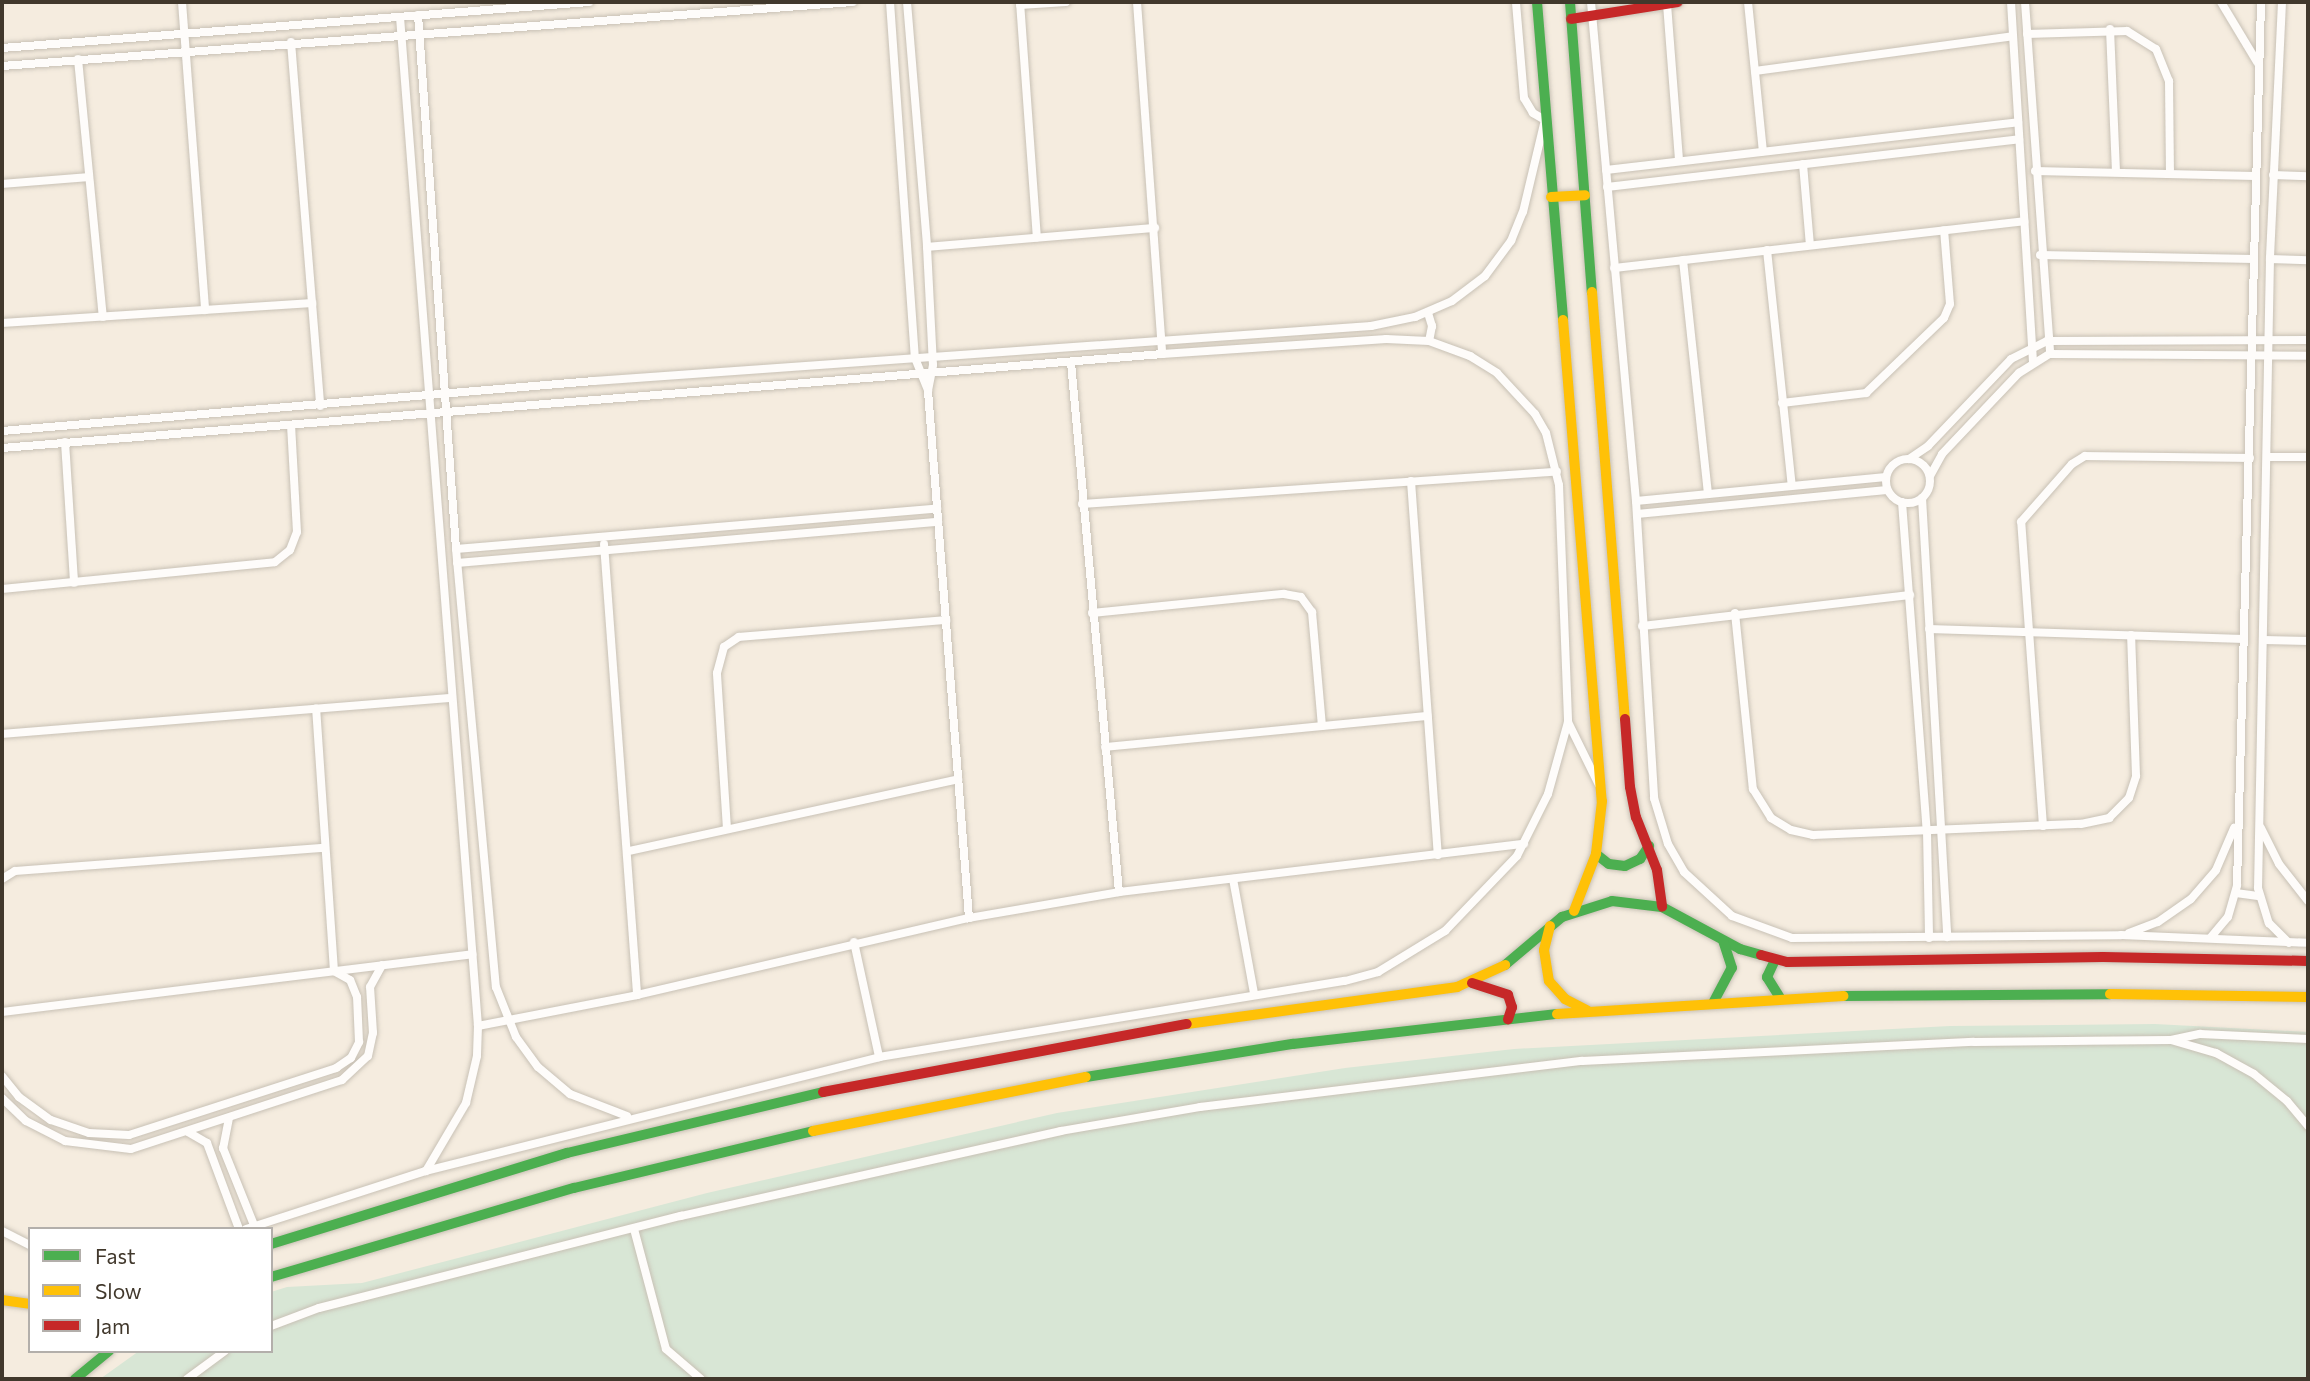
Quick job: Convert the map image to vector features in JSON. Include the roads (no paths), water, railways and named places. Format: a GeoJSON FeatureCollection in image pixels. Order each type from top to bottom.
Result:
{"type":"FeatureCollection","features":[{"type":"Feature","properties":{"kind":"street"},"geometry":{"type":"LineString","coordinates":[[182,2],[205,310]]}},
{"type":"Feature","properties":{"kind":"street"},"geometry":{"type":"LineString","coordinates":[[2,48],[589,2]]}},
{"type":"Feature","properties":{"kind":"street"},"geometry":{"type":"LineString","coordinates":[[2,66],[291,42],[853,2]]}},
{"type":"Feature","properties":{"kind":"street"},"geometry":{"type":"LineString","coordinates":[[890,2],[915,358],[918,374],[928,391]]}},
{"type":"Feature","properties":{"kind":"street"},"geometry":{"type":"LineString","coordinates":[[907,2],[927,247],[932,357],[928,391],[969,918]]}},
{"type":"Feature","properties":{"kind":"street"},"geometry":{"type":"LineString","coordinates":[[1037,237],[1020,4],[1066,2]]}},
{"type":"Feature","properties":{"kind":"street"},"geometry":{"type":"LineString","coordinates":[[1136,2],[1155,228],[1162,354]]}},
{"type":"Feature","properties":{"kind":"street"},"geometry":{"type":"LineString","coordinates":[[1517,2],[1524,98],[1533,113],[1545,120]]}},
{"type":"Feature","properties":{"kind":"street"},"geometry":{"type":"LineString","coordinates":[[1536,2],[1600,787],[1596,854],[1574,911]]}},
{"type":"Feature","properties":{"kind":"street"},"geometry":{"type":"LineString","coordinates":[[1570,2],[1630,787],[1649,846],[1662,907]]}},
{"type":"Feature","properties":{"kind":"street"},"geometry":{"type":"LineString","coordinates":[[1591,2],[1636,501],[1642,626],[1657,814],[1675,858],[1695,884],[1732,916],[1776,934],[1808,940],[2121,935],[2308,943]]}},
{"type":"Feature","properties":{"kind":"street"},"geometry":{"type":"LineString","coordinates":[[1748,2],[1763,152]]}},
{"type":"Feature","properties":{"kind":"street"},"geometry":{"type":"LineString","coordinates":[[2011,2],[2033,361]]}},
{"type":"Feature","properties":{"kind":"street"},"geometry":{"type":"LineString","coordinates":[[2025,2],[2040,255],[2050,354]]}},
{"type":"Feature","properties":{"kind":"street"},"geometry":{"type":"LineString","coordinates":[[2221,2],[2259,66]]}},
{"type":"Feature","properties":{"kind":"street"},"geometry":{"type":"LineString","coordinates":[[2211,937],[2228,917],[2236,893],[2261,2]]}},
{"type":"Feature","properties":{"kind":"street"},"geometry":{"type":"LineString","coordinates":[[2282,2],[2270,259],[2258,896],[2269,923],[2289,943]]}},
{"type":"Feature","properties":{"kind":"street"},"geometry":{"type":"LineString","coordinates":[[1571,19],[1672,3],[1679,161]]}},
{"type":"Feature","properties":{"kind":"street"},"geometry":{"type":"LineString","coordinates":[[418,15],[457,562],[496,987],[508,1021],[524,1051],[553,1082],[589,1104],[630,1116]]}},
{"type":"Feature","properties":{"kind":"street"},"geometry":{"type":"LineString","coordinates":[[400,17],[478,1026],[466,1103],[426,1171]]}},
{"type":"Feature","properties":{"kind":"street"},"geometry":{"type":"LineString","coordinates":[[2027,34],[2110,29],[2143,38],[2165,64],[2169,80],[2170,173]]}},
{"type":"Feature","properties":{"kind":"street"},"geometry":{"type":"LineString","coordinates":[[2110,29],[2116,171]]}},
{"type":"Feature","properties":{"kind":"street"},"geometry":{"type":"LineString","coordinates":[[1755,71],[2013,36]]}},
{"type":"Feature","properties":{"kind":"street"},"geometry":{"type":"LineString","coordinates":[[291,42],[320,406]]}},
{"type":"Feature","properties":{"kind":"street"},"geometry":{"type":"LineString","coordinates":[[78,59],[103,317]]}},
{"type":"Feature","properties":{"kind":"street"},"geometry":{"type":"LineString","coordinates":[[2,431],[915,358],[1371,326],[1427,313],[1474,285],[1511,241],[1527,196],[1545,120]]}},
{"type":"Feature","properties":{"kind":"street"},"geometry":{"type":"LineString","coordinates":[[1606,170],[2018,122]]}},
{"type":"Feature","properties":{"kind":"street"},"geometry":{"type":"LineString","coordinates":[[1607,187],[2019,139]]}},
{"type":"Feature","properties":{"kind":"street"},"geometry":{"type":"LineString","coordinates":[[1803,164],[1811,245]]}},
{"type":"Feature","properties":{"kind":"street"},"geometry":{"type":"LineString","coordinates":[[2035,170],[2255,176]]}},
{"type":"Feature","properties":{"kind":"street"},"geometry":{"type":"LineString","coordinates":[[2273,175],[2308,176]]}},
{"type":"Feature","properties":{"kind":"street"},"geometry":{"type":"LineString","coordinates":[[2,184],[89,177]]}},
{"type":"Feature","properties":{"kind":"street"},"geometry":{"type":"LineString","coordinates":[[1551,197],[1586,195]]}},
{"type":"Feature","properties":{"kind":"street"},"geometry":{"type":"LineString","coordinates":[[1614,268],[2024,221]]}},
{"type":"Feature","properties":{"kind":"street"},"geometry":{"type":"LineString","coordinates":[[927,247],[1155,228]]}},
{"type":"Feature","properties":{"kind":"street"},"geometry":{"type":"LineString","coordinates":[[1782,402],[1866,393],[1944,318],[1950,304],[1944,230]]}},
{"type":"Feature","properties":{"kind":"street"},"geometry":{"type":"LineString","coordinates":[[1767,250],[1792,486]]}},
{"type":"Feature","properties":{"kind":"street"},"geometry":{"type":"LineString","coordinates":[[2040,255],[2254,259]]}},
{"type":"Feature","properties":{"kind":"street"},"geometry":{"type":"LineString","coordinates":[[2270,259],[2308,260]]}},
{"type":"Feature","properties":{"kind":"street"},"geometry":{"type":"LineString","coordinates":[[1683,260],[1708,494]]}},
{"type":"Feature","properties":{"kind":"street"},"geometry":{"type":"LineString","coordinates":[[2,323],[312,303]]}},
{"type":"Feature","properties":{"kind":"street"},"geometry":{"type":"LineString","coordinates":[[1427,313],[1432,326],[1429,341]]}},
{"type":"Feature","properties":{"kind":"street"},"geometry":{"type":"LineString","coordinates":[[1929,938],[1927,831],[1910,595],[1902,502],[1887,489],[1886,477],[1892,465],[1928,446],[2011,359],[2032,346],[2047,341],[2252,338],[2308,340]]}},
{"type":"Feature","properties":{"kind":"street"},"geometry":{"type":"LineString","coordinates":[[2,448],[448,410],[1386,339],[1429,341],[1477,360],[1515,389],[1546,433],[1557,472],[1568,722],[1548,794],[1524,844],[1470,909],[1408,957],[1345,981],[1254,993],[879,1057],[630,1116],[426,1171],[250,1227],[223,1148],[229,1118]]}},
{"type":"Feature","properties":{"kind":"street"},"geometry":{"type":"LineString","coordinates":[[1947,937],[1944,830],[1922,498],[1942,454],[2033,361],[2050,354],[2308,356]]}},
{"type":"Feature","properties":{"kind":"street"},"geometry":{"type":"LineString","coordinates":[[1071,362],[1119,892]]}},
{"type":"Feature","properties":{"kind":"street"},"geometry":{"type":"LineString","coordinates":[[2,589],[266,565],[284,557],[297,532],[291,425]]}},
{"type":"Feature","properties":{"kind":"street"},"geometry":{"type":"LineString","coordinates":[[43,428],[44,444]]}},
{"type":"Feature","properties":{"kind":"street"},"geometry":{"type":"LineString","coordinates":[[65,442],[74,583]]}},
{"type":"Feature","properties":{"kind":"street"},"geometry":{"type":"LineString","coordinates":[[2043,826],[2021,522],[2072,464],[2085,456],[2250,458]]}},
{"type":"Feature","properties":{"kind":"street"},"geometry":{"type":"LineString","coordinates":[[2267,457],[2308,457]]}},
{"type":"Feature","properties":{"kind":"street"},"geometry":{"type":"LineString","coordinates":[[1909,458],[1924,466],[1930,476]]}},
{"type":"Feature","properties":{"kind":"street"},"geometry":{"type":"LineString","coordinates":[[1082,504],[1557,472]]}},
{"type":"Feature","properties":{"kind":"street"},"geometry":{"type":"LineString","coordinates":[[1636,501],[1886,477]]}},
{"type":"Feature","properties":{"kind":"street"},"geometry":{"type":"LineString","coordinates":[[1411,481],[1438,855]]}},
{"type":"Feature","properties":{"kind":"street"},"geometry":{"type":"LineString","coordinates":[[1637,514],[1887,489]]}},
{"type":"Feature","properties":{"kind":"street"},"geometry":{"type":"LineString","coordinates":[[1902,502],[1922,498]]}},
{"type":"Feature","properties":{"kind":"street"},"geometry":{"type":"LineString","coordinates":[[456,549],[937,509]]}},
{"type":"Feature","properties":{"kind":"street"},"geometry":{"type":"LineString","coordinates":[[457,562],[938,522]]}},
{"type":"Feature","properties":{"kind":"street"},"geometry":{"type":"LineString","coordinates":[[604,536],[629,851],[637,995]]}},
{"type":"Feature","properties":{"kind":"street"},"geometry":{"type":"LineString","coordinates":[[1092,613],[1284,594],[1301,597],[1312,612],[1322,726]]}},
{"type":"Feature","properties":{"kind":"street"},"geometry":{"type":"LineString","coordinates":[[1642,626],[1735,613],[1910,595]]}},
{"type":"Feature","properties":{"kind":"street"},"geometry":{"type":"LineString","coordinates":[[1910,606],[1928,604]]}},
{"type":"Feature","properties":{"kind":"street"},"geometry":{"type":"LineString","coordinates":[[1735,613],[1753,789],[1763,809],[1780,825],[1813,835],[2096,823],[2121,810],[2129,798],[2136,776],[2131,635]]}},
{"type":"Feature","properties":{"kind":"street"},"geometry":{"type":"LineString","coordinates":[[727,829],[717,664],[724,647],[739,637],[946,620]]}},
{"type":"Feature","properties":{"kind":"street"},"geometry":{"type":"LineString","coordinates":[[1929,629],[2245,639]]}},
{"type":"Feature","properties":{"kind":"street"},"geometry":{"type":"LineString","coordinates":[[2264,640],[2308,641]]}},
{"type":"Feature","properties":{"kind":"street"},"geometry":{"type":"LineString","coordinates":[[2,734],[452,698]]}},
{"type":"Feature","properties":{"kind":"street"},"geometry":{"type":"LineString","coordinates":[[316,709],[334,971]]}},
{"type":"Feature","properties":{"kind":"street"},"geometry":{"type":"LineString","coordinates":[[1105,747],[1428,716]]}},
{"type":"Feature","properties":{"kind":"street"},"geometry":{"type":"LineString","coordinates":[[1568,722],[1600,787]]}},
{"type":"Feature","properties":{"kind":"street"},"geometry":{"type":"LineString","coordinates":[[456,749],[474,747]]}},
{"type":"Feature","properties":{"kind":"street"},"geometry":{"type":"LineString","coordinates":[[629,851],[958,779]]}},
{"type":"Feature","properties":{"kind":"street"},"geometry":{"type":"LineString","coordinates":[[2121,935],[2167,917],[2204,886],[2226,852],[2238,815]]}},
{"type":"Feature","properties":{"kind":"street"},"geometry":{"type":"LineString","coordinates":[[2259,822],[2279,864],[2308,901]]}},
{"type":"Feature","properties":{"kind":"street"},"geometry":{"type":"LineString","coordinates":[[478,1026],[637,995],[854,942],[969,918],[1119,892],[1524,844]]}},
{"type":"Feature","properties":{"kind":"street"},"geometry":{"type":"LineString","coordinates":[[1596,854],[1609,864],[1625,866],[1640,859],[1649,846]]}},
{"type":"Feature","properties":{"kind":"street"},"geometry":{"type":"LineString","coordinates":[[2,879],[15,871],[324,848]]}},
{"type":"Feature","properties":{"kind":"street"},"geometry":{"type":"LineString","coordinates":[[1233,879],[1254,993]]}},
{"type":"Feature","properties":{"kind":"street"},"geometry":{"type":"LineString","coordinates":[[2236,893],[2258,896]]}},
{"type":"Feature","properties":{"kind":"street"},"geometry":{"type":"LineString","coordinates":[[273,1243],[567,1153],[800,1096],[1152,1029],[1471,983],[1510,962],[1550,926],[1574,911],[1612,901],[1662,907],[1723,941],[1775,960],[2308,961]]}},
{"type":"Feature","properties":{"kind":"street"},"geometry":{"type":"LineString","coordinates":[[1550,926],[1544,950],[1549,981],[1565,999],[1590,1012]]}},
{"type":"Feature","properties":{"kind":"street"},"geometry":{"type":"LineString","coordinates":[[1713,1003],[1732,968],[1723,941]]}},
{"type":"Feature","properties":{"kind":"street"},"geometry":{"type":"LineString","coordinates":[[854,942],[879,1057]]}},
{"type":"Feature","properties":{"kind":"street"},"geometry":{"type":"LineString","coordinates":[[2,1012],[472,954]]}},
{"type":"Feature","properties":{"kind":"street"},"geometry":{"type":"LineString","coordinates":[[1775,960],[1768,981],[1780,998]]}},
{"type":"Feature","properties":{"kind":"street"},"geometry":{"type":"LineString","coordinates":[[2,1098],[45,1132],[87,1147],[131,1149],[342,1080],[362,1067],[372,1044],[370,987],[382,965]]}},
{"type":"Feature","properties":{"kind":"street"},"geometry":{"type":"LineString","coordinates":[[2,1076],[34,1110],[70,1128],[109,1136],[149,1132],[344,1064],[359,1042],[357,998],[351,980],[334,971]]}},
{"type":"Feature","properties":{"kind":"street"},"geometry":{"type":"LineString","coordinates":[[1471,983],[1508,995],[1512,1007],[1508,1019]]}},
{"type":"Feature","properties":{"kind":"street"},"geometry":{"type":"LineString","coordinates":[[273,1276],[574,1188],[932,1104],[1293,1044],[1508,1019],[1780,998],[2010,992],[2308,997]]}},
{"type":"Feature","properties":{"kind":"street"},"geometry":{"type":"LineString","coordinates":[[273,1325],[319,1308],[634,1229],[1061,1130],[1364,1084],[1582,1061],[1785,1048],[2171,1040],[2219,1034],[2308,1039]]}},
{"type":"Feature","properties":{"kind":"street"},"geometry":{"type":"LineString","coordinates":[[2216,1053],[2219,1034]]}},
{"type":"Feature","properties":{"kind":"street"},"geometry":{"type":"LineString","coordinates":[[2171,1040],[2216,1053],[2273,1088],[2308,1126]]}},
{"type":"Feature","properties":{"kind":"street"},"geometry":{"type":"LineString","coordinates":[[188,1132],[206,1143],[238,1227]]}},
{"type":"Feature","properties":{"kind":"street"},"geometry":{"type":"LineString","coordinates":[[634,1229],[666,1349],[701,1379]]}},
{"type":"Feature","properties":{"kind":"street"},"geometry":{"type":"LineString","coordinates":[[2,1231],[28,1244]]}},
{"type":"Feature","properties":{"kind":"street"},"geometry":{"type":"LineString","coordinates":[[2,1300],[28,1304]]}},
{"type":"Feature","properties":{"kind":"street"},"geometry":{"type":"LineString","coordinates":[[75,1379],[106,1353]]}},
{"type":"Feature","properties":{"kind":"street"},"geometry":{"type":"LineString","coordinates":[[187,1379],[222,1353]]}}]}
